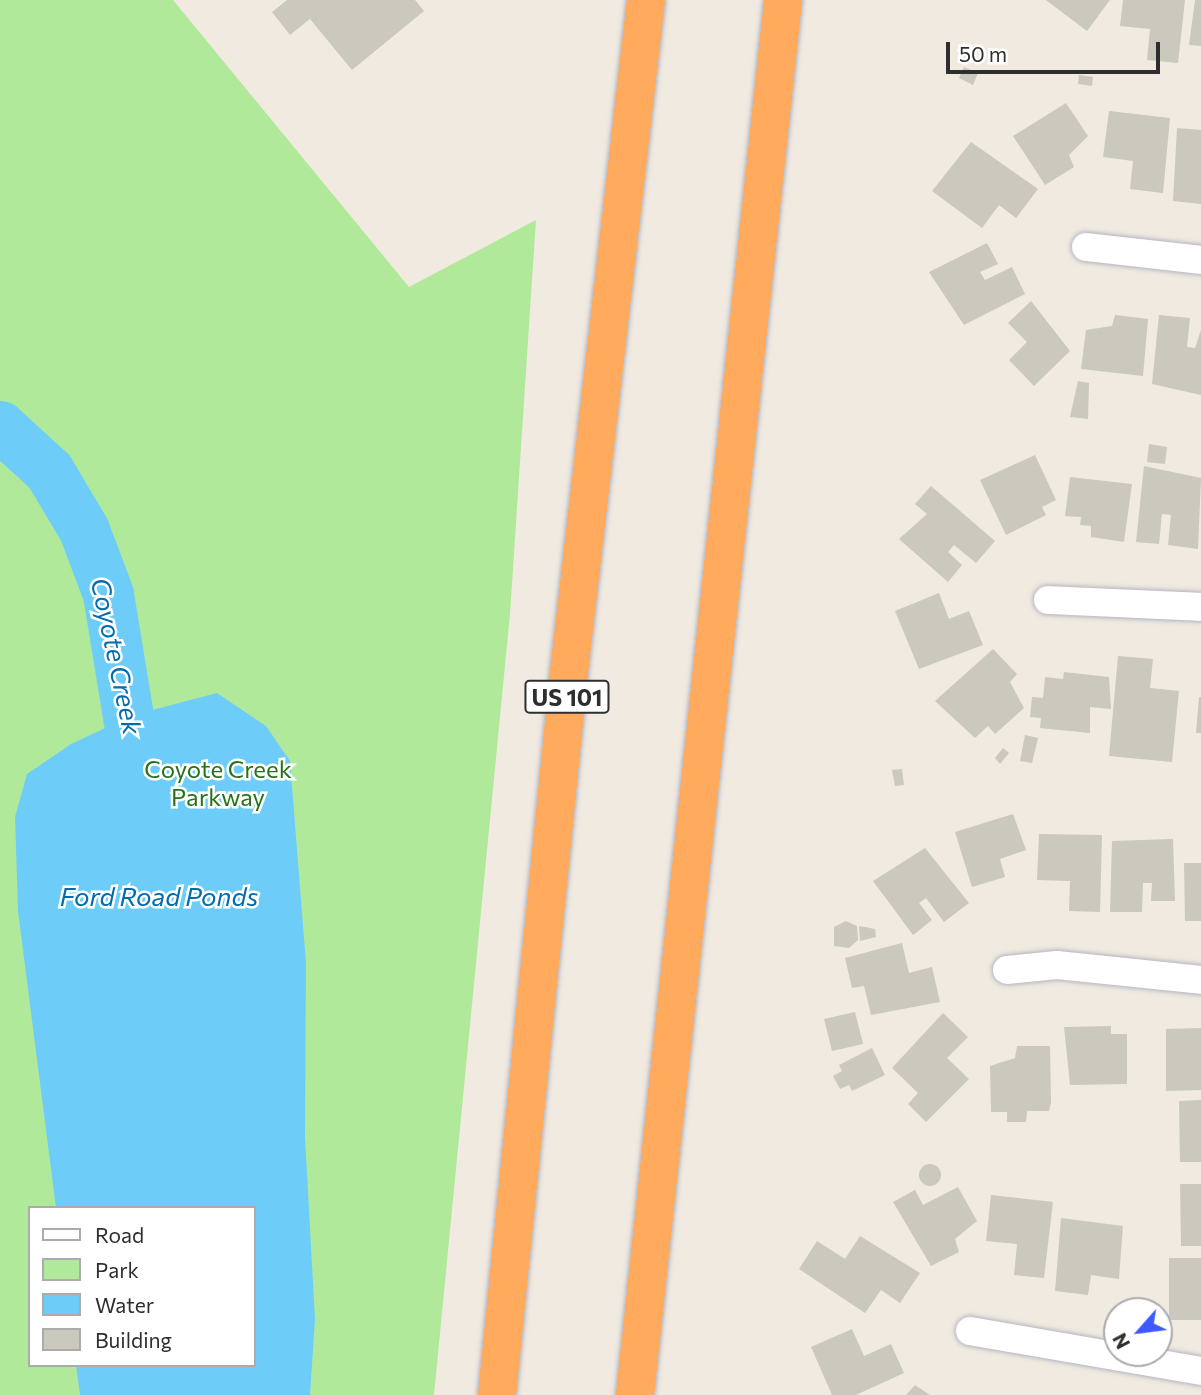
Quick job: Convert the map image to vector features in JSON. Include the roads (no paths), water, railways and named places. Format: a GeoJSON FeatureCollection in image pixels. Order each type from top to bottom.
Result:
{"type":"FeatureCollection","features":[{"type":"Feature","properties":{"kind":"highway","name":"US 101"},"geometry":{"type":"LineString","coordinates":[[497,1395],[569,672],[646,0]]}},
{"type":"Feature","properties":{"kind":"highway"},"geometry":{"type":"LineString","coordinates":[[635,1395],[783,0]]}},
{"type":"Feature","properties":{"kind":"street"},"geometry":{"type":"LineString","coordinates":[[1086,247],[1201,260]]}},
{"type":"Feature","properties":{"kind":"street"},"geometry":{"type":"LineString","coordinates":[[1048,600],[1201,607]]}},
{"type":"Feature","properties":{"kind":"street"},"geometry":{"type":"LineString","coordinates":[[1007,970],[1057,965],[1201,980]]}},
{"type":"Feature","properties":{"kind":"street"},"geometry":{"type":"LineString","coordinates":[[970,1331],[1201,1371]]}},
{"type":"Feature","properties":{"kind":"water","name":"Ford Road Ponds"},"geometry":{"type":"Polygon","coordinates":[[[217,693],[266,726],[290,761],[306,963],[305,1137],[315,1319],[310,1395],[80,1395],[76,1367],[256,1367],[256,1206],[56,1206],[18,911],[15,817],[27,774],[71,744],[133,715],[217,693]]]}},
{"type":"Feature","properties":{"kind":"waterway","name":"Coyote Creek"},"geometry":{"type":"LineString","coordinates":[[0,426],[49,471],[84,530],[108,594],[139,783]]}},
{"type":"Feature","properties":{"kind":"park label","name":"Coyote Creek Parkway"},"geometry":{"type":"Point","coordinates":[218,783]}}]}
